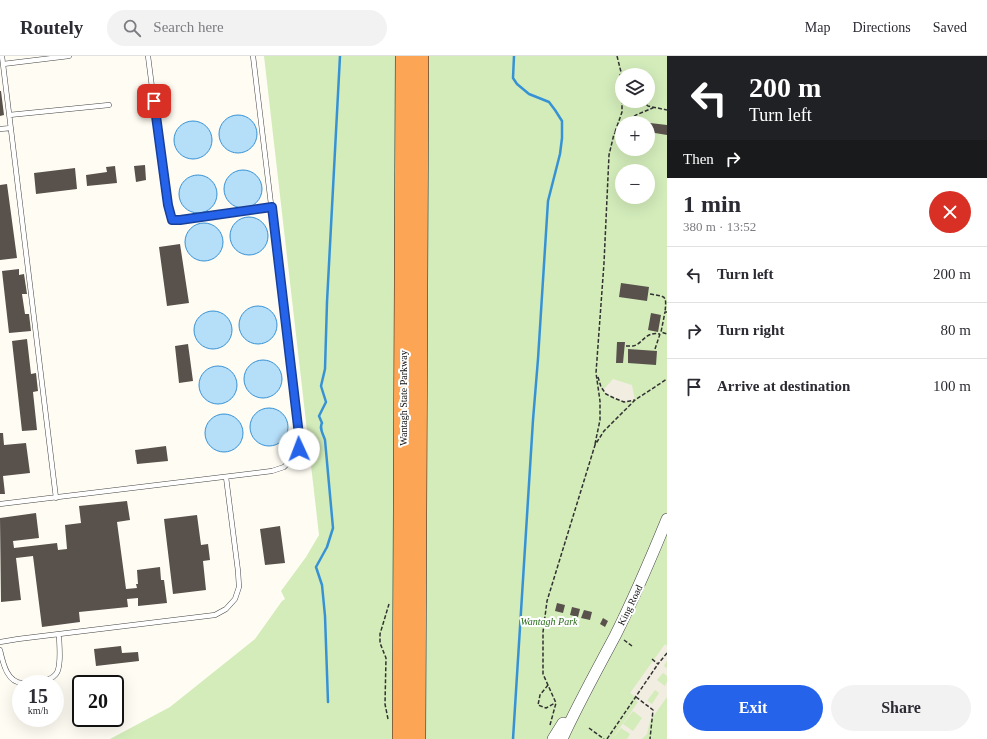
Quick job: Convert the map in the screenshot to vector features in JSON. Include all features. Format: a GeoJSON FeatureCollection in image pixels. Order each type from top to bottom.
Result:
{"type":"FeatureCollection","features":[{"type":"Feature","properties":{"kind":"highway","name":"Wantagh State Parkway"},"geometry":{"type":"LineString","coordinates":[[401,739],[404,56]]}},
{"type":"Feature","properties":{"kind":"highway","name":"Wantagh State Parkway"},"geometry":{"type":"LineString","coordinates":[[417,739],[420,56]]}},
{"type":"Feature","properties":{"kind":"street","name":"King Road"},"geometry":{"type":"LineString","coordinates":[[562,739],[642,581],[667,519]]}},
{"type":"Feature","properties":{"kind":"street","name":"King Road"},"geometry":{"type":"LineString","coordinates":[[551,735],[587,688]]}},
{"type":"Feature","properties":{"kind":"lane"},"geometry":{"type":"LineString","coordinates":[[2,56],[56,498]]}},
{"type":"Feature","properties":{"kind":"lane"},"geometry":{"type":"LineString","coordinates":[[3,64],[69,56]]}},
{"type":"Feature","properties":{"kind":"lane"},"geometry":{"type":"LineString","coordinates":[[148,56],[168,205],[172,220],[272,207]]}},
{"type":"Feature","properties":{"kind":"lane"},"geometry":{"type":"LineString","coordinates":[[0,504],[272,471],[284,467],[299,449],[299,435],[253,56]]}},
{"type":"Feature","properties":{"kind":"lane"},"geometry":{"type":"LineString","coordinates":[[9,115],[109,105]]}},
{"type":"Feature","properties":{"kind":"lane"},"geometry":{"type":"LineString","coordinates":[[0,129],[11,128]]}},
{"type":"Feature","properties":{"kind":"lane"},"geometry":{"type":"LineString","coordinates":[[0,642],[215,615],[226,609],[235,600],[239,587],[226,477]]}},
{"type":"Feature","properties":{"kind":"lane"},"geometry":{"type":"LineString","coordinates":[[0,650],[2,662],[8,674],[14,680],[22,683],[42,681],[49,679],[56,674],[59,665],[59,634]]}},
{"type":"Feature","properties":{"kind":"path"},"geometry":{"type":"LineString","coordinates":[[616,56],[620,68]]}},
{"type":"Feature","properties":{"kind":"path"},"geometry":{"type":"LineString","coordinates":[[634,116],[655,108],[667,110]]}},
{"type":"Feature","properties":{"kind":"path"},"geometry":{"type":"LineString","coordinates":[[551,735],[556,703],[543,674],[543,632],[546,601],[595,445],[600,420],[600,401],[596,373],[604,263],[609,154],[615,134]]}},
{"type":"Feature","properties":{"kind":"path"},"geometry":{"type":"LineString","coordinates":[[650,294],[664,297],[667,301],[666,312],[655,349]]}},
{"type":"Feature","properties":{"kind":"path"},"geometry":{"type":"LineString","coordinates":[[626,346],[634,346],[649,335],[660,333],[667,334]]}},
{"type":"Feature","properties":{"kind":"path"},"geometry":{"type":"LineString","coordinates":[[596,373],[601,387],[606,394],[624,402],[635,400]]}},
{"type":"Feature","properties":{"kind":"path"},"geometry":{"type":"LineString","coordinates":[[595,445],[604,431],[635,400],[667,379]]}},
{"type":"Feature","properties":{"kind":"path"},"geometry":{"type":"LineString","coordinates":[[623,640],[632,646]]}},
{"type":"Feature","properties":{"kind":"path"},"geometry":{"type":"LineString","coordinates":[[590,728],[605,739],[667,653]]}},
{"type":"Feature","properties":{"kind":"path"},"geometry":{"type":"LineString","coordinates":[[652,659],[658,664]]}},
{"type":"Feature","properties":{"kind":"path"},"geometry":{"type":"LineString","coordinates":[[548,684],[540,695],[538,705],[546,708],[556,703]]}},
{"type":"Feature","properties":{"kind":"path"},"geometry":{"type":"LineString","coordinates":[[636,697],[653,710],[650,739]]}},
{"type":"Feature","properties":{"kind":"green space"},"geometry":{"type":"Polygon","coordinates":[[[264,56],[398,56],[395,739],[110,739],[170,707],[255,639],[285,599],[281,591],[306,557],[319,535],[264,56]]]}},
{"type":"Feature","properties":{"kind":"green space","name":"Wantagh Park"},"geometry":{"type":"Polygon","coordinates":[[[428,56],[667,56],[667,739],[426,739],[428,56]]]}},
{"type":"Feature","properties":{"kind":"shaded area"},"geometry":{"type":"Polygon","coordinates":[[[613,379],[632,385],[635,400],[624,402],[606,394],[603,390],[613,379]]]}},
{"type":"Feature","properties":{"kind":"shaded area"},"geometry":{"type":"Polygon","coordinates":[[[665,644],[667,646],[667,661],[664,666],[667,668],[667,676],[663,673],[657,680],[665,686],[667,682],[667,697],[650,721],[647,734],[642,739],[627,739],[630,734],[621,728],[612,739],[638,702],[636,701],[637,698],[630,693],[665,644]],[[655,690],[647,701],[652,704],[659,693],[655,690]],[[633,711],[623,724],[633,731],[642,718],[633,711]]]}},
{"type":"Feature","properties":{"kind":"water"},"geometry":{"type":"Polygon","coordinates":[[[234,115],[242,115],[252,120],[256,127],[256,141],[252,148],[242,153],[234,153],[224,148],[222,145],[219,138],[219,130],[224,120],[227,118],[234,115]]]}},
{"type":"Feature","properties":{"kind":"water"},"geometry":{"type":"Polygon","coordinates":[[[189,121],[197,121],[207,126],[211,133],[211,147],[207,154],[197,159],[189,159],[179,154],[177,151],[174,144],[174,136],[179,126],[182,124],[189,121]]]}},
{"type":"Feature","properties":{"kind":"water"},"geometry":{"type":"Polygon","coordinates":[[[239,170],[247,170],[257,175],[261,182],[261,196],[257,203],[247,208],[239,208],[229,203],[227,200],[224,193],[224,185],[229,175],[232,173],[239,170]]]}},
{"type":"Feature","properties":{"kind":"water"},"geometry":{"type":"Polygon","coordinates":[[[194,175],[202,175],[212,180],[216,187],[216,201],[212,208],[202,213],[194,213],[184,208],[182,205],[179,198],[179,190],[184,180],[187,178],[194,175]]]}},
{"type":"Feature","properties":{"kind":"water"},"geometry":{"type":"Polygon","coordinates":[[[245,217],[253,217],[263,222],[267,229],[267,243],[263,250],[253,255],[245,255],[235,250],[233,247],[230,240],[230,232],[235,222],[238,220],[245,217]]]}},
{"type":"Feature","properties":{"kind":"water"},"geometry":{"type":"Polygon","coordinates":[[[200,223],[208,223],[218,228],[222,235],[222,249],[218,256],[208,261],[200,261],[190,256],[188,253],[185,246],[185,238],[190,228],[193,226],[200,223]]]}},
{"type":"Feature","properties":{"kind":"water"},"geometry":{"type":"Polygon","coordinates":[[[254,306],[262,306],[272,311],[276,318],[276,332],[272,339],[262,344],[254,344],[244,339],[242,336],[239,329],[239,321],[244,311],[247,309],[254,306]]]}},
{"type":"Feature","properties":{"kind":"water"},"geometry":{"type":"Polygon","coordinates":[[[209,311],[217,311],[227,316],[231,323],[231,337],[227,344],[217,349],[209,349],[199,344],[197,341],[194,334],[194,326],[199,316],[202,314],[209,311]]]}},
{"type":"Feature","properties":{"kind":"water"},"geometry":{"type":"Polygon","coordinates":[[[259,360],[267,360],[277,365],[281,372],[281,386],[277,393],[267,398],[259,398],[249,393],[247,390],[244,383],[244,375],[249,365],[252,363],[259,360]]]}},
{"type":"Feature","properties":{"kind":"water"},"geometry":{"type":"Polygon","coordinates":[[[214,366],[222,366],[232,371],[236,378],[236,392],[232,399],[222,404],[214,404],[204,399],[202,396],[199,389],[199,381],[204,371],[207,369],[214,366]]]}},
{"type":"Feature","properties":{"kind":"water"},"geometry":{"type":"Polygon","coordinates":[[[265,408],[273,408],[283,413],[287,420],[287,434],[283,441],[273,446],[265,446],[255,441],[253,438],[250,431],[250,423],[255,413],[258,411],[265,408]]]}},
{"type":"Feature","properties":{"kind":"water"},"geometry":{"type":"Polygon","coordinates":[[[220,414],[228,414],[238,419],[242,426],[242,440],[238,447],[228,452],[220,452],[210,447],[208,444],[205,437],[205,429],[210,419],[213,417],[220,414]]]}},
{"type":"Feature","properties":{"kind":"building"},"geometry":{"type":"Polygon","coordinates":[[[0,91],[4,115],[0,116],[0,91]]]}},
{"type":"Feature","properties":{"kind":"building"},"geometry":{"type":"Polygon","coordinates":[[[655,124],[667,125],[667,135],[655,133],[655,124]]]}},
{"type":"Feature","properties":{"kind":"building"},"geometry":{"type":"Polygon","coordinates":[[[145,165],[146,180],[136,182],[134,166],[145,165]]]}},
{"type":"Feature","properties":{"kind":"building"},"geometry":{"type":"Polygon","coordinates":[[[115,166],[117,183],[87,186],[86,175],[107,172],[106,167],[115,166]]]}},
{"type":"Feature","properties":{"kind":"building"},"geometry":{"type":"Polygon","coordinates":[[[75,168],[77,189],[36,194],[34,173],[75,168]]]}},
{"type":"Feature","properties":{"kind":"building"},"geometry":{"type":"Polygon","coordinates":[[[7,184],[17,258],[0,260],[0,185],[7,184]]]}},
{"type":"Feature","properties":{"kind":"building"},"geometry":{"type":"Polygon","coordinates":[[[180,244],[189,303],[167,306],[159,247],[180,244]]]}},
{"type":"Feature","properties":{"kind":"building"},"geometry":{"type":"Polygon","coordinates":[[[19,269],[19,275],[24,274],[27,294],[22,294],[25,314],[29,314],[31,331],[9,333],[2,271],[19,269]]]}},
{"type":"Feature","properties":{"kind":"building"},"geometry":{"type":"Polygon","coordinates":[[[621,283],[649,287],[647,301],[619,297],[621,283]]]}},
{"type":"Feature","properties":{"kind":"building"},"geometry":{"type":"Polygon","coordinates":[[[651,313],[661,315],[658,332],[648,330],[651,313]]]}},
{"type":"Feature","properties":{"kind":"building"},"geometry":{"type":"Polygon","coordinates":[[[27,339],[31,374],[36,373],[38,391],[33,392],[37,430],[22,431],[12,341],[27,339]]]}},
{"type":"Feature","properties":{"kind":"building"},"geometry":{"type":"Polygon","coordinates":[[[617,342],[625,342],[623,363],[616,363],[617,342]]]}},
{"type":"Feature","properties":{"kind":"building"},"geometry":{"type":"Polygon","coordinates":[[[188,344],[193,381],[179,383],[175,346],[188,344]]]}},
{"type":"Feature","properties":{"kind":"building"},"geometry":{"type":"Polygon","coordinates":[[[628,349],[657,351],[656,365],[628,363],[628,349]]]}},
{"type":"Feature","properties":{"kind":"building"},"geometry":{"type":"Polygon","coordinates":[[[0,433],[3,433],[4,445],[26,443],[30,473],[3,476],[5,494],[0,494],[0,433]]]}},
{"type":"Feature","properties":{"kind":"building"},"geometry":{"type":"Polygon","coordinates":[[[166,446],[168,461],[137,464],[135,450],[166,446]]]}},
{"type":"Feature","properties":{"kind":"building"},"geometry":{"type":"Polygon","coordinates":[[[127,501],[130,520],[117,522],[126,589],[137,588],[137,570],[160,567],[161,580],[164,580],[167,603],[138,606],[138,598],[127,599],[128,607],[79,612],[80,622],[42,627],[33,556],[16,558],[21,600],[1,602],[0,518],[36,513],[39,538],[13,541],[14,548],[57,543],[58,550],[67,549],[65,525],[81,523],[79,506],[127,501]]]}},
{"type":"Feature","properties":{"kind":"building"},"geometry":{"type":"Polygon","coordinates":[[[197,515],[201,545],[208,544],[210,560],[203,561],[206,590],[173,594],[164,519],[197,515]]]}},
{"type":"Feature","properties":{"kind":"building"},"geometry":{"type":"Polygon","coordinates":[[[280,526],[285,563],[265,565],[260,529],[280,526]]]}},
{"type":"Feature","properties":{"kind":"building"},"geometry":{"type":"Polygon","coordinates":[[[557,603],[565,605],[563,613],[555,611],[557,603]]]}},
{"type":"Feature","properties":{"kind":"building"},"geometry":{"type":"Polygon","coordinates":[[[572,607],[580,609],[578,617],[570,615],[572,607]]]}},
{"type":"Feature","properties":{"kind":"building"},"geometry":{"type":"Polygon","coordinates":[[[584,610],[592,612],[590,620],[581,618],[584,610]]]}},
{"type":"Feature","properties":{"kind":"building"},"geometry":{"type":"Polygon","coordinates":[[[603,618],[608,621],[605,627],[600,624],[603,618]]]}},
{"type":"Feature","properties":{"kind":"building"},"geometry":{"type":"Polygon","coordinates":[[[121,646],[122,653],[138,652],[139,661],[96,666],[94,649],[121,646]]]}},
{"type":"Feature","properties":{"kind":"waterway"},"geometry":{"type":"LineString","coordinates":[[328,702],[325,616],[322,585],[316,567],[327,547],[333,528],[325,440],[321,429],[322,423],[319,416],[326,402],[321,386],[325,369],[327,302],[340,56]]}},
{"type":"Feature","properties":{"kind":"waterway"},"geometry":{"type":"LineString","coordinates":[[513,739],[548,201],[560,154],[562,138],[562,121],[549,102],[529,94],[517,84],[513,78],[514,56]]}},
{"type":"Feature","properties":{"kind":"route"},"geometry":{"type":"LineString","coordinates":[[154,101],[168,205],[172,220],[272,207],[299,435],[299,449]]}}]}
